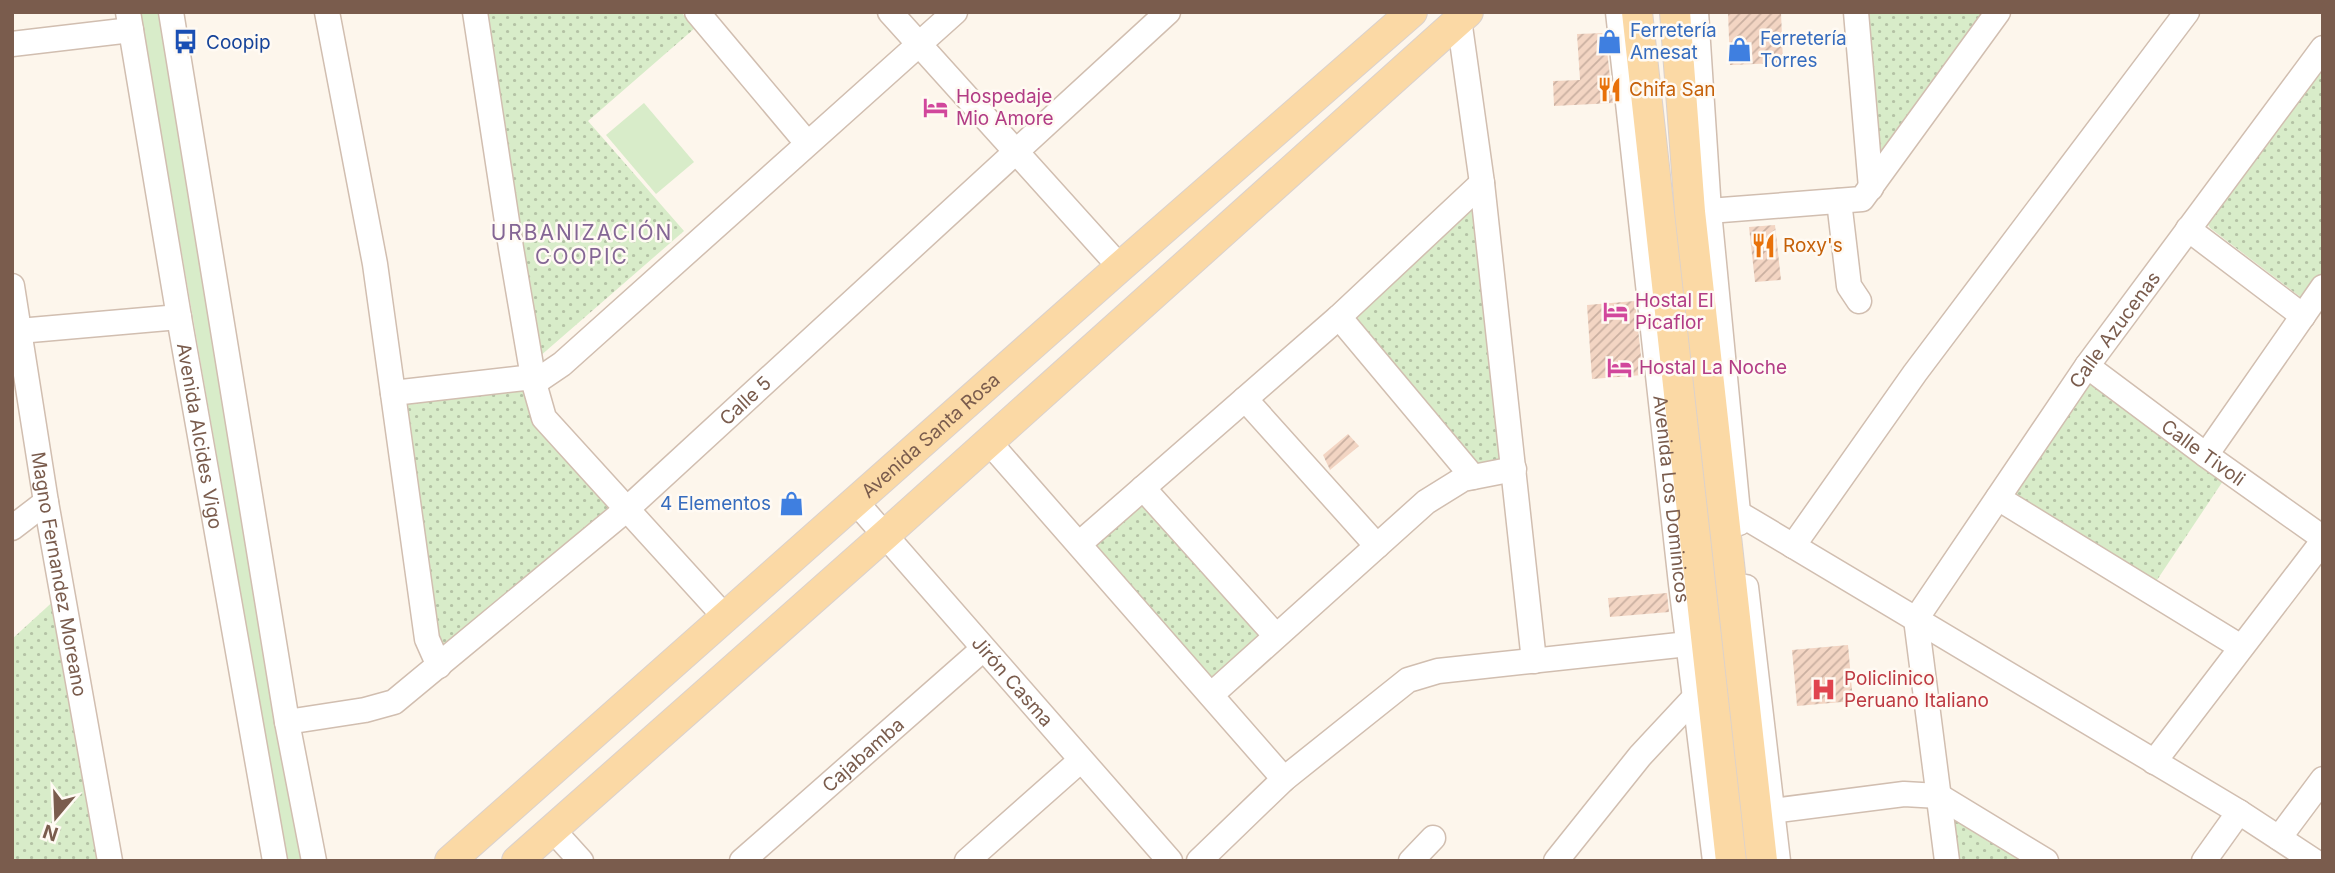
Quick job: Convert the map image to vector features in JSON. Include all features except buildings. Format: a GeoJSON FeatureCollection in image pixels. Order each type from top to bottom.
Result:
{"type":"FeatureCollection","features":[{"type":"Feature","properties":{"kind":"main road","name":"Avenida Santa Rosa"},"geometry":{"type":"LineString","coordinates":[[450,861],[1412,12]]}},
{"type":"Feature","properties":{"kind":"main road","name":"Avenida Los Dominicos"},"geometry":{"type":"LineString","coordinates":[[1637,12],[1666,261],[1695,632],[1731,861]]}},
{"type":"Feature","properties":{"kind":"main road"},"geometry":{"type":"LineString","coordinates":[[1675,12],[1690,212],[1762,861]]}},
{"type":"Feature","properties":{"kind":"main road"},"geometry":{"type":"LineString","coordinates":[[516,861],[884,536],[1462,15]]}},
{"type":"Feature","properties":{"kind":"main road"},"geometry":{"type":"LineString","coordinates":[[1681,584],[1695,632]]}},
{"type":"Feature","properties":{"kind":"main road"},"geometry":{"type":"LineString","coordinates":[[1749,756],[1761,717]]}},
{"type":"Feature","properties":{"kind":"street","name":"Avenida Alcides Vigo"},"geometry":{"type":"LineString","coordinates":[[171,12],[287,722],[314,861]]}},
{"type":"Feature","properties":{"kind":"street"},"geometry":{"type":"LineString","coordinates":[[327,12],[375,264],[426,639],[439,666]]}},
{"type":"Feature","properties":{"kind":"street"},"geometry":{"type":"LineString","coordinates":[[475,12],[534,380],[544,418],[726,618]]}},
{"type":"Feature","properties":{"kind":"street"},"geometry":{"type":"LineString","coordinates":[[697,12],[807,143]]}},
{"type":"Feature","properties":{"kind":"street"},"geometry":{"type":"LineString","coordinates":[[890,12],[1120,267]]}},
{"type":"Feature","properties":{"kind":"street"},"geometry":{"type":"LineString","coordinates":[[393,393],[534,380],[562,364],[955,12]]}},
{"type":"Feature","properties":{"kind":"street","name":"Calle 5"},"geometry":{"type":"LineString","coordinates":[[287,722],[365,710],[394,702],[439,666],[627,509],[1168,12]]}},
{"type":"Feature","properties":{"kind":"street","name":"Avenida Los Dominicos"},"geometry":{"type":"LineString","coordinates":[[1618,12],[1681,584]]}},
{"type":"Feature","properties":{"kind":"street"},"geometry":{"type":"LineString","coordinates":[[1696,12],[1709,211],[1738,513],[1778,861]]}},
{"type":"Feature","properties":{"kind":"street"},"geometry":{"type":"LineString","coordinates":[[1856,12],[1871,188]]}},
{"type":"Feature","properties":{"kind":"street"},"geometry":{"type":"LineString","coordinates":[[1709,211],[1862,199],[1998,12]]}},
{"type":"Feature","properties":{"kind":"street"},"geometry":{"type":"LineString","coordinates":[[1793,546],[1915,373],[2188,12]]}},
{"type":"Feature","properties":{"kind":"street"},"geometry":{"type":"LineString","coordinates":[[1462,15],[1534,661]]}},
{"type":"Feature","properties":{"kind":"street","name":"Avenida Alcides Vigo"},"geometry":{"type":"LineString","coordinates":[[130,21],[275,861]]}},
{"type":"Feature","properties":{"kind":"street"},"geometry":{"type":"LineString","coordinates":[[12,44],[130,21]]}},
{"type":"Feature","properties":{"kind":"street","name":"Calle Azucenas"},"geometry":{"type":"LineString","coordinates":[[1916,619],[2087,366],[2321,54]]}},
{"type":"Feature","properties":{"kind":"street"},"geometry":{"type":"LineString","coordinates":[[1079,544],[1339,317],[1482,183]]}},
{"type":"Feature","properties":{"kind":"street"},"geometry":{"type":"LineString","coordinates":[[1839,201],[1849,286],[1859,301]]}},
{"type":"Feature","properties":{"kind":"street"},"geometry":{"type":"LineString","coordinates":[[2188,229],[2303,316]]}},
{"type":"Feature","properties":{"kind":"street","name":"Magno Fernandez Moreano"},"geometry":{"type":"LineString","coordinates":[[12,286],[16,334],[110,861]]}},
{"type":"Feature","properties":{"kind":"street"},"geometry":{"type":"LineString","coordinates":[[2206,455],[2323,287]]}},
{"type":"Feature","properties":{"kind":"street"},"geometry":{"type":"LineString","coordinates":[[16,334],[179,317]]}},
{"type":"Feature","properties":{"kind":"street"},"geometry":{"type":"LineString","coordinates":[[1339,317],[1473,477]]}},
{"type":"Feature","properties":{"kind":"street","name":"Calle Tivoli"},"geometry":{"type":"LineString","coordinates":[[2087,366],[2323,539]]}},
{"type":"Feature","properties":{"kind":"street"},"geometry":{"type":"LineString","coordinates":[[1245,399],[1377,546]]}},
{"type":"Feature","properties":{"kind":"street"},"geometry":{"type":"LineString","coordinates":[[989,442],[1284,779]]}},
{"type":"Feature","properties":{"kind":"street"},"geometry":{"type":"LineString","coordinates":[[1211,695],[1426,502],[1463,479],[1514,470]]}},
{"type":"Feature","properties":{"kind":"street"},"geometry":{"type":"LineString","coordinates":[[1143,488],[1276,636]]}},
{"type":"Feature","properties":{"kind":"street"},"geometry":{"type":"LineString","coordinates":[[1998,498],[2241,647]]}},
{"type":"Feature","properties":{"kind":"street"},"geometry":{"type":"LineString","coordinates":[[12,528],[46,502]]}},
{"type":"Feature","properties":{"kind":"street","name":"Jirón Casma"},"geometry":{"type":"LineString","coordinates":[[856,502],[1170,861]]}},
{"type":"Feature","properties":{"kind":"street"},"geometry":{"type":"LineString","coordinates":[[1738,513],[2239,812],[2314,861]]}},
{"type":"Feature","properties":{"kind":"street"},"geometry":{"type":"LineString","coordinates":[[2154,762],[2323,539]]}},
{"type":"Feature","properties":{"kind":"street"},"geometry":{"type":"LineString","coordinates":[[1916,619],[1947,861]]}},
{"type":"Feature","properties":{"kind":"street"},"geometry":{"type":"LineString","coordinates":[[1199,861],[1284,779],[1408,680],[1438,671],[1534,661],[1695,632]]}},
{"type":"Feature","properties":{"kind":"street","name":"Avenida Los Dominicos"},"geometry":{"type":"LineString","coordinates":[[1695,632],[1695,697],[1715,861]]}},
{"type":"Feature","properties":{"kind":"street","name":"Cajabamba"},"geometry":{"type":"LineString","coordinates":[[741,861],[983,649]]}},
{"type":"Feature","properties":{"kind":"street"},"geometry":{"type":"LineString","coordinates":[[1556,861],[1640,756],[1695,697]]}},
{"type":"Feature","properties":{"kind":"street"},"geometry":{"type":"LineString","coordinates":[[967,861],[1081,760]]}},
{"type":"Feature","properties":{"kind":"street"},"geometry":{"type":"LineString","coordinates":[[2279,838],[2323,779]]}},
{"type":"Feature","properties":{"kind":"street"},"geometry":{"type":"LineString","coordinates":[[1772,811],[1905,794],[1939,796],[2046,861]]}},
{"type":"Feature","properties":{"kind":"street"},"geometry":{"type":"LineString","coordinates":[[2204,861],[2239,812]]}},
{"type":"Feature","properties":{"kind":"street"},"geometry":{"type":"LineString","coordinates":[[552,829],[581,861]]}},
{"type":"Feature","properties":{"kind":"street"},"geometry":{"type":"LineString","coordinates":[[1411,861],[1433,838]]}},
{"type":"Feature","properties":{"kind":"green space"},"geometry":{"type":"Polygon","coordinates":[[[140,12],[159,12],[307,861],[287,861],[140,12]]]}},
{"type":"Feature","properties":{"kind":"green space"},"geometry":{"type":"Polygon","coordinates":[[[483,12],[681,12],[695,28],[588,121],[684,231],[539,357],[483,12]]]}},
{"type":"Feature","properties":{"kind":"green space"},"geometry":{"type":"Polygon","coordinates":[[[1864,12],[1989,12],[1877,165],[1864,12]]]}},
{"type":"Feature","properties":{"kind":"green space"},"geometry":{"type":"Polygon","coordinates":[[[2323,68],[2323,271],[2303,299],[2210,228],[2206,221],[2323,68]]]}},
{"type":"Feature","properties":{"kind":"green space"},"geometry":{"type":"Polygon","coordinates":[[[644,103],[694,162],[656,194],[606,135],[644,103]]]}},
{"type":"Feature","properties":{"kind":"green space"},"geometry":{"type":"Polygon","coordinates":[[[1476,205],[1502,459],[1476,467],[1350,318],[1476,205]]]}},
{"type":"Feature","properties":{"kind":"green space"},"geometry":{"type":"Polygon","coordinates":[[[2091,383],[2225,478],[2151,589],[2008,502],[2091,383]]]}},
{"type":"Feature","properties":{"kind":"green space"},"geometry":{"type":"Polygon","coordinates":[[[530,384],[616,504],[440,661],[398,398],[530,384]]]}},
{"type":"Feature","properties":{"kind":"green space"},"geometry":{"type":"Polygon","coordinates":[[[1143,498],[1263,636],[1212,684],[1091,544],[1143,498]]]}},
{"type":"Feature","properties":{"kind":"green space"},"geometry":{"type":"Polygon","coordinates":[[[58,597],[102,861],[12,861],[12,639],[58,597]]]}},
{"type":"Feature","properties":{"kind":"green space"},"geometry":{"type":"Polygon","coordinates":[[[1954,816],[2028,861],[1959,861],[1954,816]]]}},
{"type":"Feature","properties":{"kind":"place","name":"Ferretería Amesat"},"geometry":{"type":"Point","coordinates":[1610,41]}},
{"type":"Feature","properties":{"kind":"place","name":"Coopip"},"geometry":{"type":"Point","coordinates":[186,42]}},
{"type":"Feature","properties":{"kind":"place","name":"Ferretería Torres"},"geometry":{"type":"Point","coordinates":[1740,49]}},
{"type":"Feature","properties":{"kind":"place","name":"Chifa San"},"geometry":{"type":"Point","coordinates":[1609,89]}},
{"type":"Feature","properties":{"kind":"place","name":"Hospedaje Mio Amore"},"geometry":{"type":"Point","coordinates":[936,107]}},
{"type":"Feature","properties":{"kind":"place","name":"Roxy's"},"geometry":{"type":"Point","coordinates":[1763,245]}},
{"type":"Feature","properties":{"kind":"place","name":"Hostal El Picaflor"},"geometry":{"type":"Point","coordinates":[1615,311]}},
{"type":"Feature","properties":{"kind":"place","name":"Hostal La Noche"},"geometry":{"type":"Point","coordinates":[1619,367]}},
{"type":"Feature","properties":{"kind":"place","name":"4 Elementos"},"geometry":{"type":"Point","coordinates":[791,503]}},
{"type":"Feature","properties":{"kind":"place","name":"Policlinico Peruano Italiano"},"geometry":{"type":"Point","coordinates":[1824,689]}},
{"type":"Feature","properties":{"kind":"district","name":"URBANIZACIÓN COOPIC"},"geometry":{"type":"Point","coordinates":[582,244]}}]}
